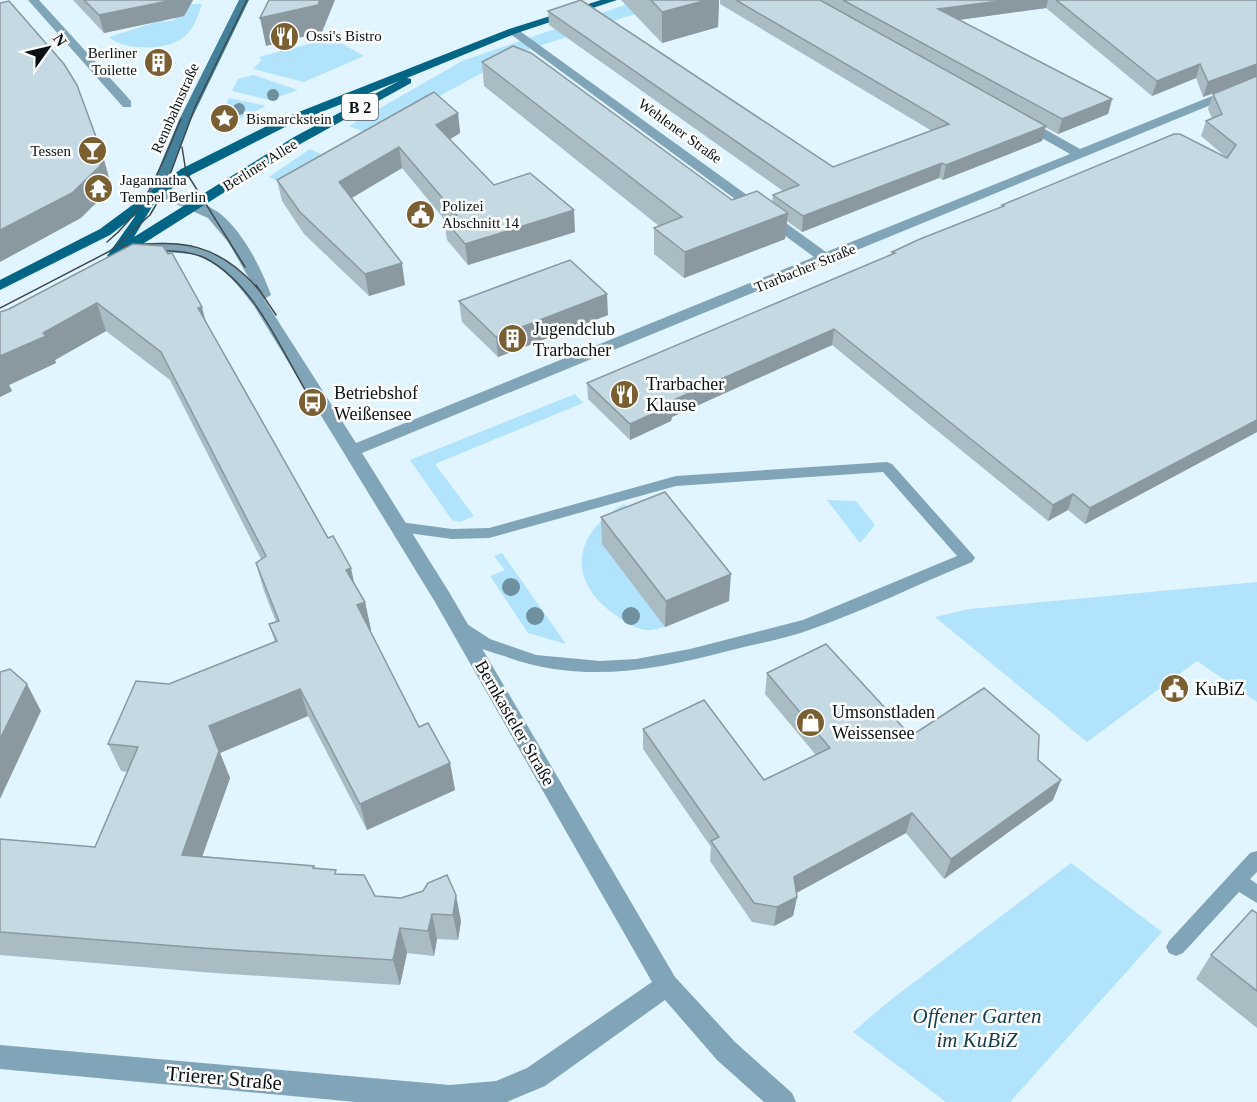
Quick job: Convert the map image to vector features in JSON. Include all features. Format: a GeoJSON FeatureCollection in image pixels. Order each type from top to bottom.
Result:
{"type":"FeatureCollection","features":[{"type":"Feature","properties":{"kind":"main road","name":"Rennbahnstraße"},"geometry":{"type":"LineString","coordinates":[[100,263],[132,233],[156,192],[185,120],[244,0]]}},
{"type":"Feature","properties":{"kind":"main road","name":"Berliner Allee"},"geometry":{"type":"LineString","coordinates":[[0,286],[105,232],[156,192],[200,164],[285,122],[513,31],[612,0]]}},
{"type":"Feature","properties":{"kind":"main road","name":"Berliner Allee"},"geometry":{"type":"LineString","coordinates":[[100,263],[195,207],[298,140],[461,52]]}},
{"type":"Feature","properties":{"kind":"street"},"geometry":{"type":"LineString","coordinates":[[33,0],[127,104]]}},
{"type":"Feature","properties":{"kind":"street","name":"Wehlener Straße"},"geometry":{"type":"LineString","coordinates":[[513,31],[826,259]]}},
{"type":"Feature","properties":{"kind":"street","name":"Trarbacher Straße"},"geometry":{"type":"LineString","coordinates":[[352,451],[1257,82]]}},
{"type":"Feature","properties":{"kind":"street"},"geometry":{"type":"LineString","coordinates":[[1012,116],[1081,155]]}},
{"type":"Feature","properties":{"kind":"street","name":"Bernkasteler Straße"},"geometry":{"type":"LineString","coordinates":[[156,192],[212,214],[222,224],[260,282],[273,322]]}},
{"type":"Feature","properties":{"kind":"street","name":"Bernkasteler Straße"},"geometry":{"type":"LineString","coordinates":[[120,252],[147,247],[173,247],[212,256],[245,282],[273,322],[400,527],[667,984],[726,1052],[783,1102]]}},
{"type":"Feature","properties":{"kind":"street","name":"Trierer Straße"},"geometry":{"type":"LineString","coordinates":[[0,1057],[362,1096],[450,1098],[496,1094],[536,1077],[667,984]]}},
{"type":"Feature","properties":{"kind":"lane"},"geometry":{"type":"LineString","coordinates":[[400,527],[452,534],[489,533],[626,493],[676,481],[887,467],[967,558],[807,625],[636,665],[573,666],[535,661],[484,643],[459,627]]}},
{"type":"Feature","properties":{"kind":"lane"},"geometry":{"type":"LineString","coordinates":[[1176,947],[1257,859]]}},
{"type":"Feature","properties":{"kind":"lane"},"geometry":{"type":"LineString","coordinates":[[1237,880],[1257,895]]}},
{"type":"Feature","properties":{"kind":"green space"},"geometry":{"type":"Polygon","coordinates":[[[639,0],[697,0],[625,17],[519,53],[369,134],[349,126],[462,61],[639,0]]]}},
{"type":"Feature","properties":{"kind":"green space"},"geometry":{"type":"Polygon","coordinates":[[[190,4],[202,4],[190,30],[177,42],[146,48],[125,45],[109,37],[163,20],[164,22],[175,20],[174,17],[190,4]]]}},
{"type":"Feature","properties":{"kind":"green space"},"geometry":{"type":"Polygon","coordinates":[[[332,38],[364,56],[304,82],[253,69],[262,60],[259,57],[332,38]]]}},
{"type":"Feature","properties":{"kind":"green space"},"geometry":{"type":"Polygon","coordinates":[[[253,75],[298,90],[270,100],[232,91],[238,79],[253,75]]]}},
{"type":"Feature","properties":{"kind":"green space"},"geometry":{"type":"Polygon","coordinates":[[[229,98],[266,106],[233,122],[221,115],[229,98]]]}},
{"type":"Feature","properties":{"kind":"green space"},"geometry":{"type":"Polygon","coordinates":[[[310,149],[330,158],[284,184],[269,177],[310,149]]]}},
{"type":"Feature","properties":{"kind":"green space"},"geometry":{"type":"Polygon","coordinates":[[[575,394],[583,403],[435,464],[474,516],[460,522],[452,520],[410,460],[575,394]]]}},
{"type":"Feature","properties":{"kind":"green space"},"geometry":{"type":"Polygon","coordinates":[[[827,500],[856,501],[875,525],[860,543],[827,500]]]}},
{"type":"Feature","properties":{"kind":"green space"},"geometry":{"type":"Polygon","coordinates":[[[624,504],[643,521],[665,627],[646,630],[627,623],[610,611],[586,583],[582,568],[582,554],[587,540],[608,515],[624,504]]]}},
{"type":"Feature","properties":{"kind":"green space"},"geometry":{"type":"Polygon","coordinates":[[[502,553],[566,644],[528,633],[490,576],[505,570],[494,556],[502,553]]]}},
{"type":"Feature","properties":{"kind":"green space"},"geometry":{"type":"Polygon","coordinates":[[[1257,582],[1257,702],[1197,661],[1087,742],[935,617],[969,609],[1257,582]]]}},
{"type":"Feature","properties":{"kind":"green space","name":"Offener Garten im KuBiZ"},"geometry":{"type":"Polygon","coordinates":[[[1071,863],[1162,932],[1010,1102],[946,1102],[853,1032],[888,1002],[1071,863]]]}},
{"type":"Feature","properties":{"kind":"building"},"geometry":{"type":"Polygon","coordinates":[[[84,0],[173,0],[99,15],[84,0]]]}},
{"type":"Feature","properties":{"kind":"building"},"geometry":{"type":"Polygon","coordinates":[[[269,0],[320,0],[318,5],[260,18],[269,0]]]}},
{"type":"Feature","properties":{"kind":"building"},"geometry":{"type":"Polygon","coordinates":[[[581,0],[833,167],[949,124],[736,0],[820,0],[1046,126],[946,165],[942,163],[803,216],[773,195],[799,185],[548,11],[581,0]]]}},
{"type":"Feature","properties":{"kind":"building"},"geometry":{"type":"Polygon","coordinates":[[[651,0],[707,0],[662,12],[651,0]]]}},
{"type":"Feature","properties":{"kind":"building"},"geometry":{"type":"Polygon","coordinates":[[[843,0],[1007,0],[938,9],[1112,99],[1062,119],[843,0]]]}},
{"type":"Feature","properties":{"kind":"building"},"geometry":{"type":"Polygon","coordinates":[[[1056,0],[1257,0],[1257,64],[1208,82],[1200,64],[1157,81],[1056,0]]]}},
{"type":"Feature","properties":{"kind":"building"},"geometry":{"type":"Polygon","coordinates":[[[9,1],[64,64],[77,85],[103,156],[100,166],[72,193],[0,230],[0,3],[9,1]]]}},
{"type":"Feature","properties":{"kind":"building"},"geometry":{"type":"Polygon","coordinates":[[[513,46],[531,53],[732,200],[757,191],[788,213],[685,252],[654,228],[682,217],[482,62],[513,46]]]}},
{"type":"Feature","properties":{"kind":"building"},"geometry":{"type":"Polygon","coordinates":[[[1257,76],[1257,420],[1090,508],[1073,494],[1053,505],[834,329],[669,402],[672,405],[630,424],[587,383],[895,253],[892,252],[920,239],[1174,134],[1180,134],[1227,158],[1236,145],[1206,121],[1222,114],[1213,94],[1257,76]]]}},
{"type":"Feature","properties":{"kind":"building"},"geometry":{"type":"Polygon","coordinates":[[[434,92],[458,113],[436,125],[494,185],[530,173],[574,210],[465,244],[444,219],[457,215],[399,147],[339,182],[402,263],[365,274],[300,212],[277,180],[434,92]]]}},
{"type":"Feature","properties":{"kind":"building"},"geometry":{"type":"Polygon","coordinates":[[[133,244],[163,246],[168,254],[172,253],[202,307],[198,308],[328,538],[333,536],[351,568],[346,570],[365,602],[357,605],[419,727],[428,723],[450,763],[360,804],[300,689],[209,726],[219,751],[182,855],[314,866],[313,868],[336,870],[335,874],[364,875],[375,896],[401,898],[423,891],[428,883],[447,875],[456,895],[453,915],[432,914],[428,931],[400,928],[393,960],[0,932],[0,839],[95,847],[138,747],[108,744],[136,681],[169,684],[277,641],[269,624],[279,621],[256,563],[266,556],[161,352],[97,303],[43,333],[46,336],[0,356],[0,312],[133,244]]]}},
{"type":"Feature","properties":{"kind":"building"},"geometry":{"type":"Polygon","coordinates":[[[570,260],[607,294],[496,337],[459,301],[570,260]]]}},
{"type":"Feature","properties":{"kind":"building"},"geometry":{"type":"Polygon","coordinates":[[[665,492],[731,574],[666,601],[601,517],[665,492]]]}},
{"type":"Feature","properties":{"kind":"building"},"geometry":{"type":"Polygon","coordinates":[[[826,644],[911,736],[984,688],[1039,735],[1038,760],[1061,780],[951,859],[912,813],[794,877],[797,897],[777,907],[754,903],[711,841],[719,837],[643,729],[704,700],[764,780],[830,748],[767,673],[826,644]]]}},
{"type":"Feature","properties":{"kind":"building"},"geometry":{"type":"Polygon","coordinates":[[[10,669],[27,684],[0,739],[0,672],[10,669]]]}},
{"type":"Feature","properties":{"kind":"building"},"geometry":{"type":"Polygon","coordinates":[[[1252,910],[1257,913],[1257,991],[1211,955],[1252,910]]]}},
{"type":"Feature","properties":{"kind":"tram line"},"geometry":{"type":"LineString","coordinates":[[0,308],[110,251],[150,215],[164,191],[195,107],[247,0]]}},
{"type":"Feature","properties":{"kind":"tram line"},"geometry":{"type":"LineString","coordinates":[[107,242],[133,216],[143,201],[181,119]]}},
{"type":"Feature","properties":{"kind":"tram line"},"geometry":{"type":"LineString","coordinates":[[182,147],[186,172],[245,267]]}},
{"type":"Feature","properties":{"kind":"tram line"},"geometry":{"type":"LineString","coordinates":[[121,247],[162,243],[198,248],[229,263],[245,275],[260,291]]}},
{"type":"Feature","properties":{"kind":"tram line"},"geometry":{"type":"LineString","coordinates":[[150,251],[192,253],[222,269],[238,283],[276,337],[307,393]]}},
{"type":"Feature","properties":{"kind":"tram line"},"geometry":{"type":"LineString","coordinates":[[256,285],[260,291]]}},
{"type":"Feature","properties":{"kind":"tram line"},"geometry":{"type":"LineString","coordinates":[[260,291],[276,315]]}},
{"type":"Feature","properties":{"kind":"place","name":"Ossi's Bistro"},"geometry":{"type":"Point","coordinates":[285,36]}},
{"type":"Feature","properties":{"kind":"place","name":"Berliner Toilette"},"geometry":{"type":"Point","coordinates":[158,62]}},
{"type":"Feature","properties":{"kind":"place","name":"Bismarckstein"},"geometry":{"type":"Point","coordinates":[225,119]}},
{"type":"Feature","properties":{"kind":"place","name":"Tessen"},"geometry":{"type":"Point","coordinates":[92,151]}},
{"type":"Feature","properties":{"kind":"place","name":"Jagannatha Tempel Berlin"},"geometry":{"type":"Point","coordinates":[99,189]}},
{"type":"Feature","properties":{"kind":"place","name":"Polizei Abschnitt 14"},"geometry":{"type":"Point","coordinates":[421,215]}},
{"type":"Feature","properties":{"kind":"place","name":"Jugendclub Trarbacher"},"geometry":{"type":"Point","coordinates":[512,339]}},
{"type":"Feature","properties":{"kind":"place","name":"Trarbacher Klause"},"geometry":{"type":"Point","coordinates":[625,394]}},
{"type":"Feature","properties":{"kind":"place","name":"Betriebshof Weißensee"},"geometry":{"type":"Point","coordinates":[313,403]}},
{"type":"Feature","properties":{"kind":"place","name":"KuBiZ"},"geometry":{"type":"Point","coordinates":[1174,689]}},
{"type":"Feature","properties":{"kind":"place","name":"Umsonstladen Weissensee"},"geometry":{"type":"Point","coordinates":[811,722]}}]}
